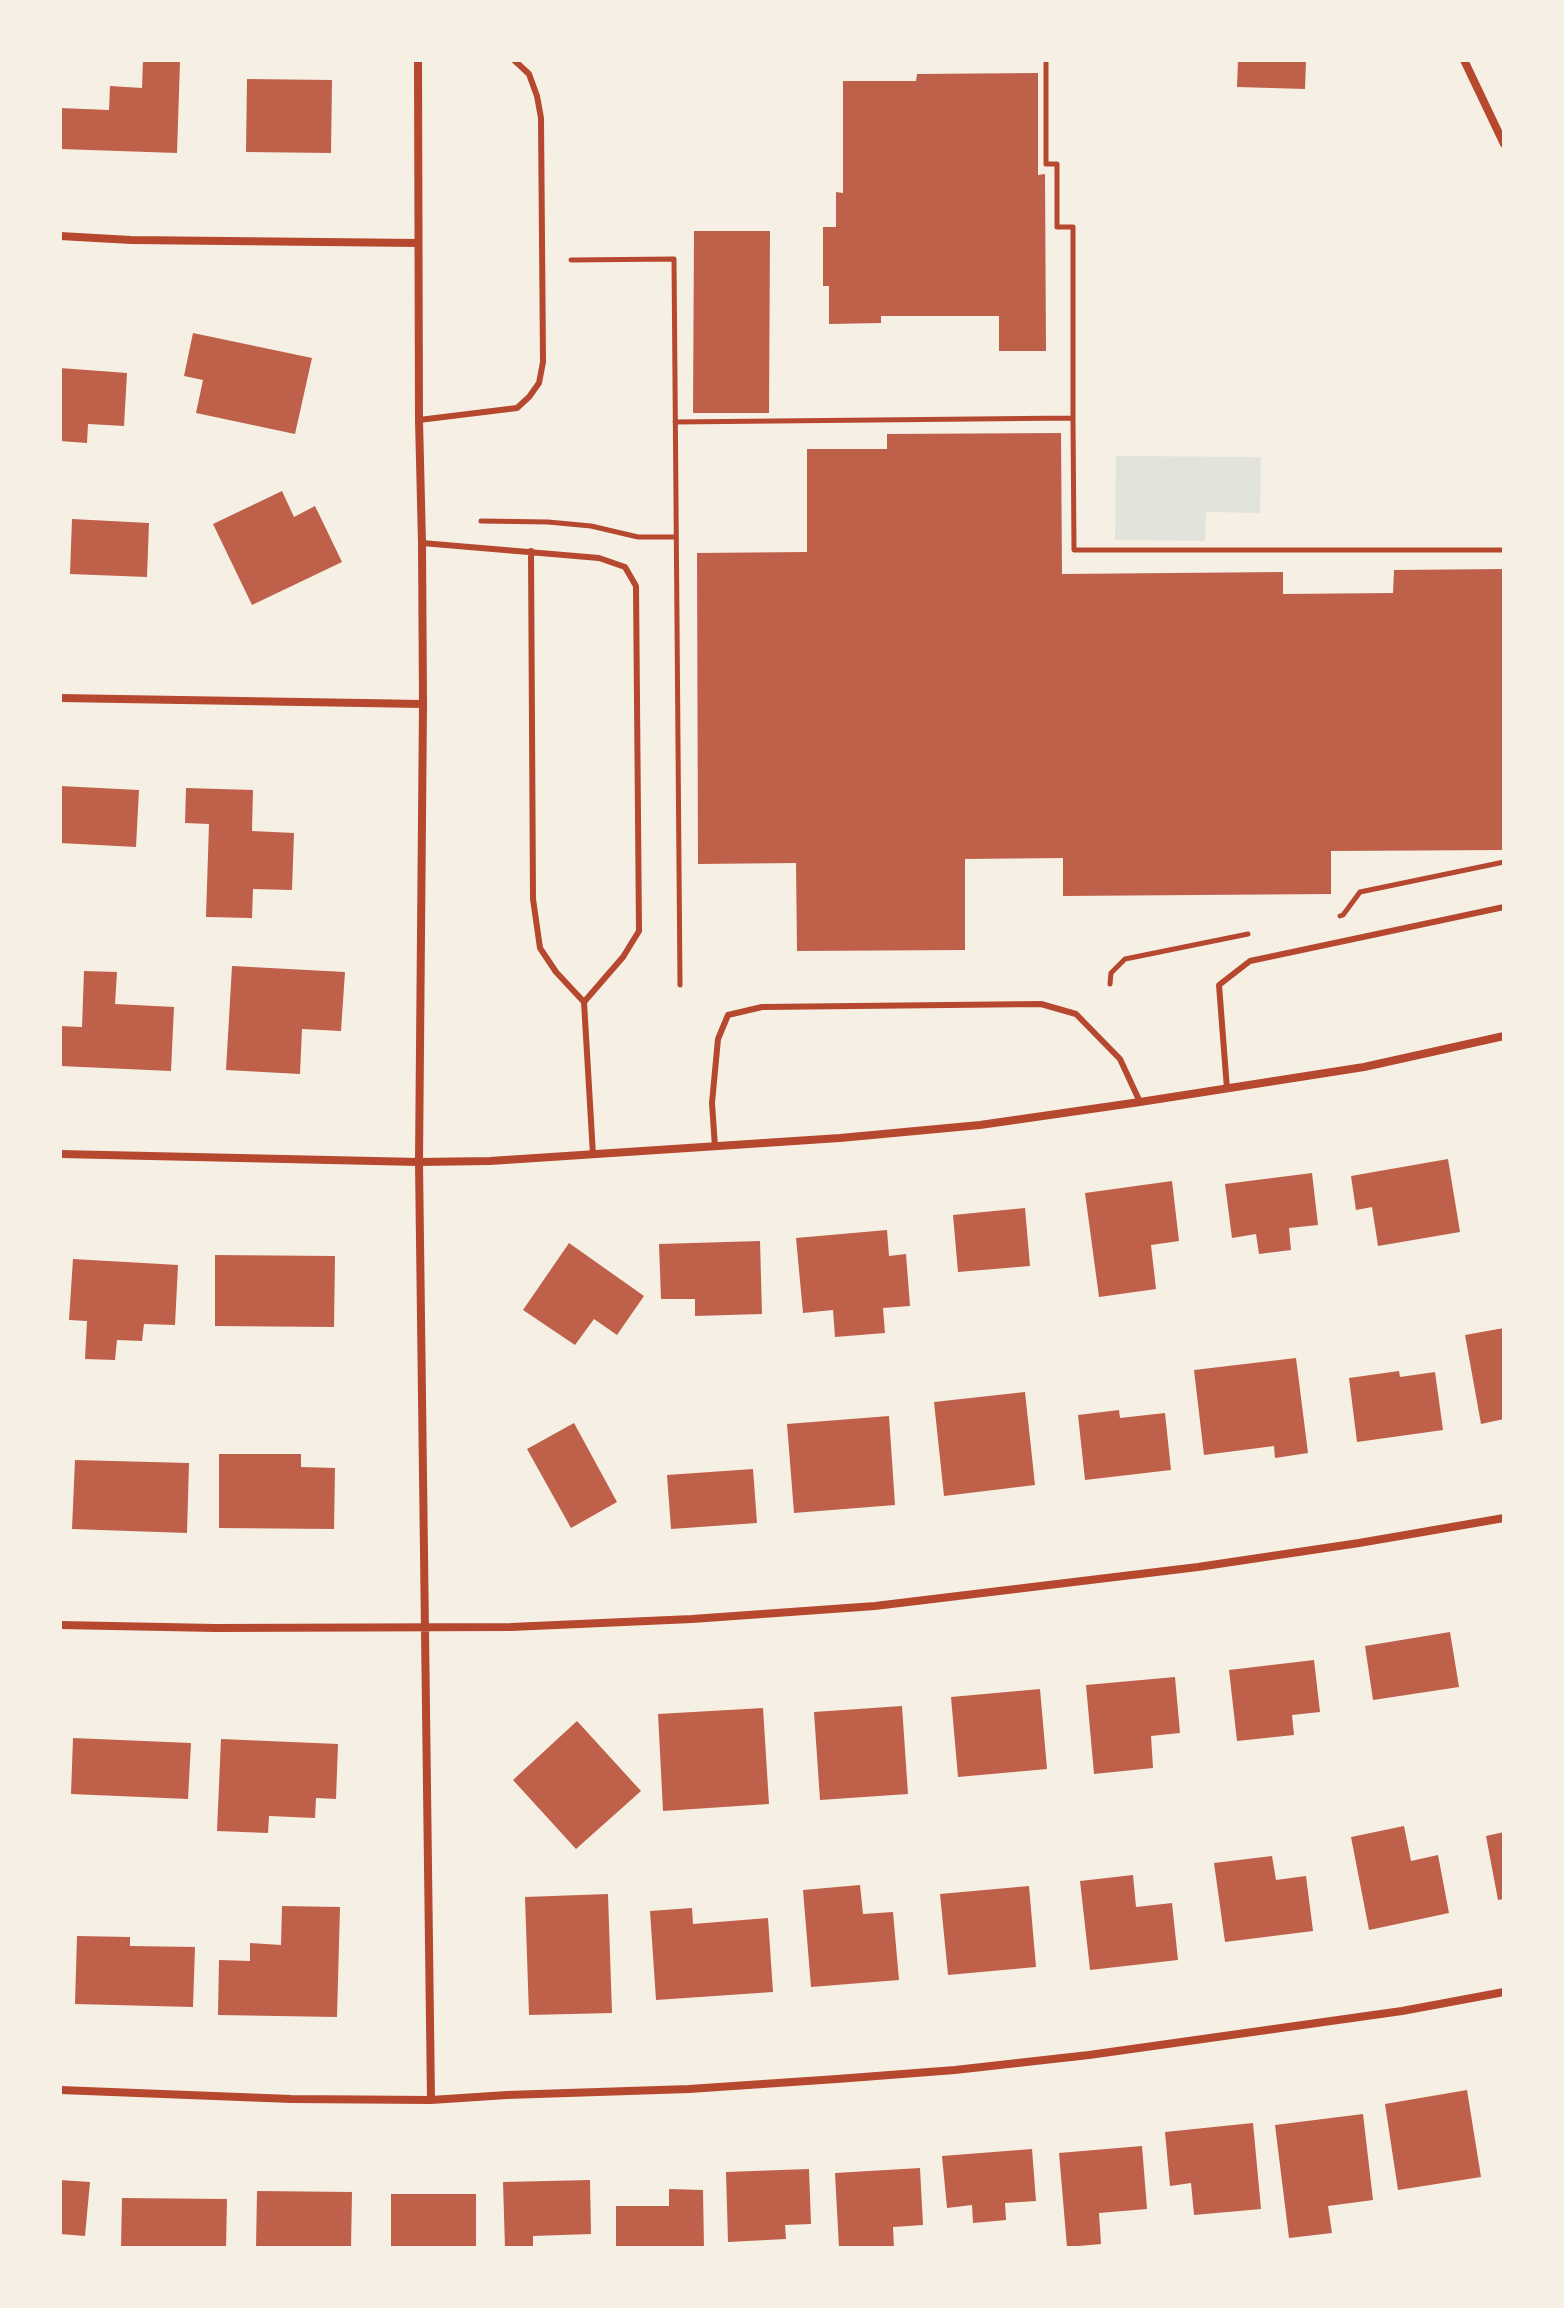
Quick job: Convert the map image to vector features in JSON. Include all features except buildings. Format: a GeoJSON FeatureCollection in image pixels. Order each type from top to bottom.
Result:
{"type":"FeatureCollection","features":[{"type":"Feature","properties":{"kind":"street"},"geometry":{"type":"LineString","coordinates":[[418,60],[423,704],[419,1162],[431,2100]]}},
{"type":"Feature","properties":{"kind":"street"},"geometry":{"type":"LineString","coordinates":[[1464,60],[1504,144]]}},
{"type":"Feature","properties":{"kind":"street"},"geometry":{"type":"LineString","coordinates":[[60,236],[131,240],[418,243]]}},
{"type":"Feature","properties":{"kind":"street"},"geometry":{"type":"LineString","coordinates":[[60,698],[423,704]]}},
{"type":"Feature","properties":{"kind":"street"},"geometry":{"type":"LineString","coordinates":[[60,1154],[419,1162],[715,1147],[980,1125],[1364,1067],[1504,1036]]}},
{"type":"Feature","properties":{"kind":"street"},"geometry":{"type":"LineString","coordinates":[[60,1625],[511,1627],[692,1619],[875,1606],[1198,1567],[1504,1518]]}},
{"type":"Feature","properties":{"kind":"street"},"geometry":{"type":"LineString","coordinates":[[60,2090],[291,2099],[431,2100],[689,2089],[955,2070],[1089,2055],[1402,2011],[1504,1992]]}},
{"type":"Feature","properties":{"kind":"lane"},"geometry":{"type":"LineString","coordinates":[[419,420],[517,408],[539,383],[543,362],[541,118],[529,74],[514,60]]}},
{"type":"Feature","properties":{"kind":"lane"},"geometry":{"type":"LineString","coordinates":[[422,543],[599,558],[625,567],[636,586],[639,931],[623,957],[584,1002]]}},
{"type":"Feature","properties":{"kind":"lane"},"geometry":{"type":"LineString","coordinates":[[531,551],[533,899],[540,948],[556,972],[584,1002],[593,1155]]}},
{"type":"Feature","properties":{"kind":"lane"},"geometry":{"type":"LineString","coordinates":[[1227,1089],[1219,985],[1250,961],[1504,907]]}},
{"type":"Feature","properties":{"kind":"lane"},"geometry":{"type":"LineString","coordinates":[[715,1147],[712,1103],[718,1039],[728,1015],[762,1007],[1041,1004],[1076,1014],[1120,1059],[1140,1102]]}},
{"type":"Feature","properties":{"kind":"path"},"geometry":{"type":"LineString","coordinates":[[1046,60],[1046,164],[1057,164],[1057,227],[1073,227],[1074,550],[1504,550]]}},
{"type":"Feature","properties":{"kind":"path"},"geometry":{"type":"LineString","coordinates":[[571,260],[674,259],[680,985]]}},
{"type":"Feature","properties":{"kind":"path"},"geometry":{"type":"LineString","coordinates":[[675,422],[1073,418]]}},
{"type":"Feature","properties":{"kind":"path"},"geometry":{"type":"LineString","coordinates":[[476,522],[548,522],[591,526],[638,537],[676,537]]}},
{"type":"Feature","properties":{"kind":"path"},"geometry":{"type":"LineString","coordinates":[[1329,918],[1343,915],[1360,892],[1504,862]]}},
{"type":"Feature","properties":{"kind":"path"},"geometry":{"type":"LineString","coordinates":[[1110,984],[1111,973],[1117,965],[1135,956],[1254,933]]}},
{"type":"Feature","properties":{"kind":"shaded area"},"geometry":{"type":"Polygon","coordinates":[[[1116,456],[1261,457],[1260,513],[1206,512],[1205,541],[1115,540],[1116,456]]]}}]}
